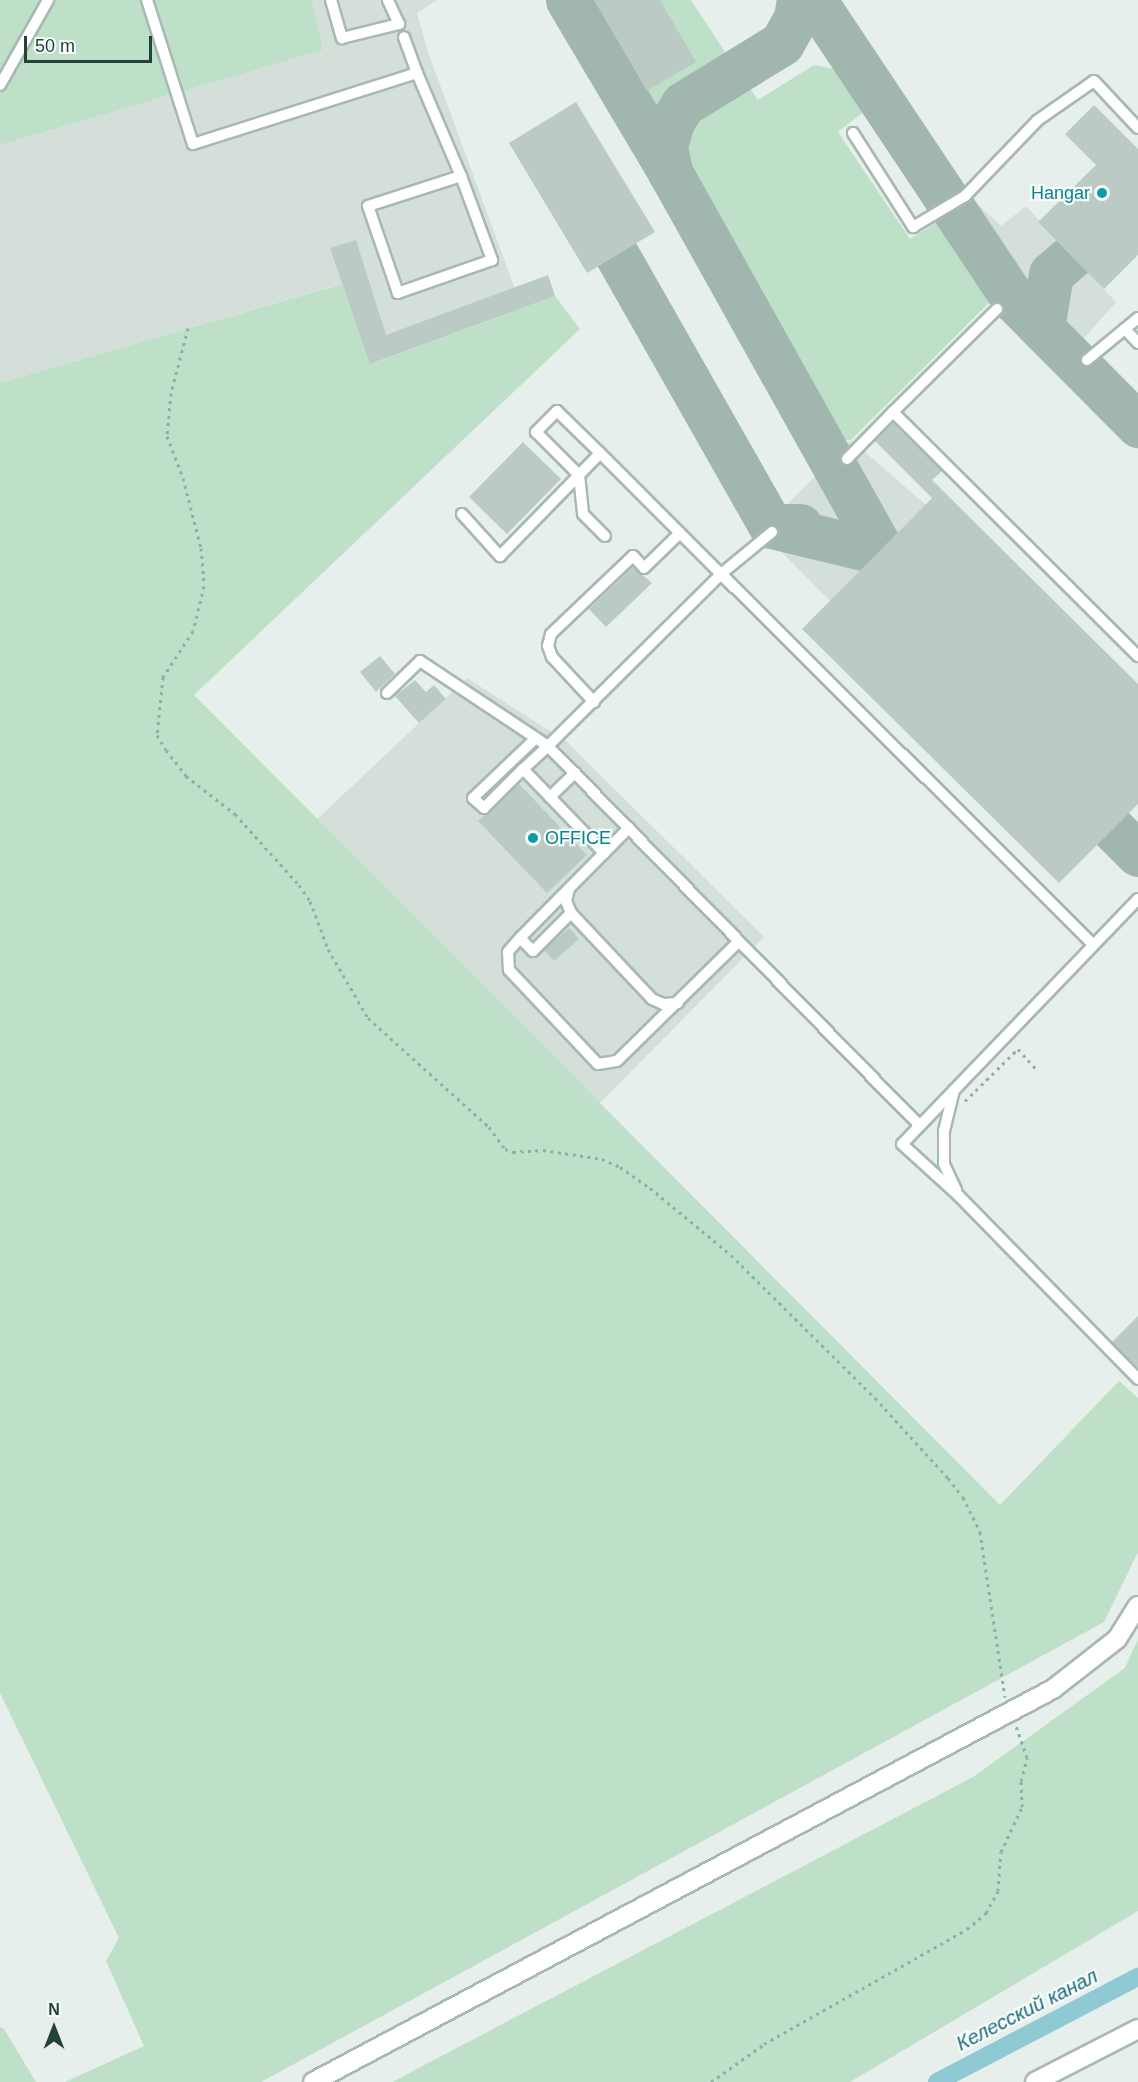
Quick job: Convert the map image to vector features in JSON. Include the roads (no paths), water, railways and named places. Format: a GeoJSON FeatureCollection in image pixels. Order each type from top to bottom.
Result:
{"type":"FeatureCollection","features":[{"type":"Feature","properties":{"kind":"street"},"geometry":{"type":"LineString","coordinates":[[313,2082],[1053,1689],[1098,1657],[1117,1639],[1138,1606]]}},
{"type":"Feature","properties":{"kind":"street"},"geometry":{"type":"LineString","coordinates":[[1035,2082],[1138,2029]]}},
{"type":"Feature","properties":{"kind":"lane"},"geometry":{"type":"LineString","coordinates":[[0,85],[48,0]]}},
{"type":"Feature","properties":{"kind":"lane"},"geometry":{"type":"LineString","coordinates":[[331,0],[342,38],[399,24],[388,0]]}},
{"type":"Feature","properties":{"kind":"lane"},"geometry":{"type":"LineString","coordinates":[[149,2],[193,144],[417,73]]}},
{"type":"Feature","properties":{"kind":"lane"},"geometry":{"type":"LineString","coordinates":[[404,37],[461,176],[492,260],[398,293],[368,206],[461,176]]}},
{"type":"Feature","properties":{"kind":"lane"},"geometry":{"type":"LineString","coordinates":[[853,133],[913,227],[965,196],[1038,120],[1094,81],[1138,128]]}},
{"type":"Feature","properties":{"kind":"lane"},"geometry":{"type":"LineString","coordinates":[[847,459],[997,309]]}},
{"type":"Feature","properties":{"kind":"lane"},"geometry":{"type":"LineString","coordinates":[[1087,360],[1138,318]]}},
{"type":"Feature","properties":{"kind":"lane"},"geometry":{"type":"LineString","coordinates":[[1125,329],[1138,343]]}},
{"type":"Feature","properties":{"kind":"lane"},"geometry":{"type":"LineString","coordinates":[[605,536],[583,514],[579,475],[536,432],[557,411],[1093,944]]}},
{"type":"Feature","properties":{"kind":"lane"},"geometry":{"type":"LineString","coordinates":[[893,412],[1138,656]]}},
{"type":"Feature","properties":{"kind":"lane"},"geometry":{"type":"LineString","coordinates":[[462,514],[500,556],[600,453]]}},
{"type":"Feature","properties":{"kind":"lane"},"geometry":{"type":"LineString","coordinates":[[536,738],[473,798],[484,808],[594,702],[721,574],[772,532]]}},
{"type":"Feature","properties":{"kind":"lane"},"geometry":{"type":"LineString","coordinates":[[594,702],[552,657],[548,646],[551,634],[633,556],[644,568],[680,533]]}},
{"type":"Feature","properties":{"kind":"lane"},"geometry":{"type":"LineString","coordinates":[[387,693],[420,661],[548,746],[919,1125]]}},
{"type":"Feature","properties":{"kind":"lane"},"geometry":{"type":"LineString","coordinates":[[523,769],[604,853]]}},
{"type":"Feature","properties":{"kind":"lane"},"geometry":{"type":"LineString","coordinates":[[550,797],[575,774]]}},
{"type":"Feature","properties":{"kind":"lane"},"geometry":{"type":"LineString","coordinates":[[628,828],[508,952],[509,970],[598,1064],[617,1060],[738,942]]}},
{"type":"Feature","properties":{"kind":"lane"},"geometry":{"type":"LineString","coordinates":[[570,887],[566,901],[571,913],[652,999],[663,1004],[678,1003]]}},
{"type":"Feature","properties":{"kind":"lane"},"geometry":{"type":"LineString","coordinates":[[1138,899],[902,1144],[959,1196],[1138,1379]]}},
{"type":"Feature","properties":{"kind":"lane"},"geometry":{"type":"LineString","coordinates":[[520,938],[533,951],[571,913]]}},
{"type":"Feature","properties":{"kind":"lane"},"geometry":{"type":"LineString","coordinates":[[955,1089],[944,1131],[944,1164],[959,1196]]}},
{"type":"Feature","properties":{"kind":"waterway","name":"Келесский канал"},"geometry":{"type":"LineString","coordinates":[[937,2082],[1138,1977]]}},
{"type":"Feature","properties":{"kind":"place","name":"Hangar"},"geometry":{"type":"Point","coordinates":[1102,193]}},
{"type":"Feature","properties":{"kind":"place","name":"OFFICE"},"geometry":{"type":"Point","coordinates":[533,838]}}]}
